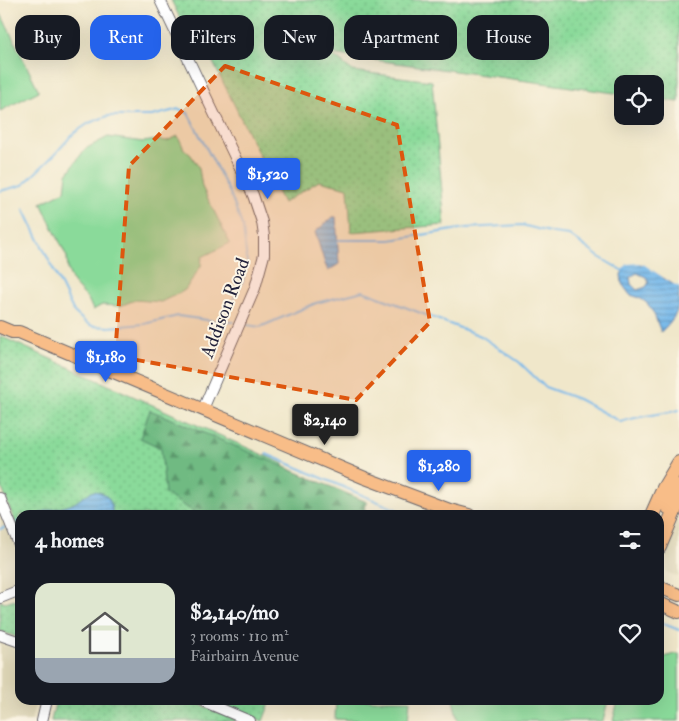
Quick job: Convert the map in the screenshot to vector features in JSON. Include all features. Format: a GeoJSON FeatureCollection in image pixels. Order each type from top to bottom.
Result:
{"type":"FeatureCollection","features":[{"type":"Feature","properties":{"kind":"highway"},"geometry":{"type":"LineString","coordinates":[[654,510],[664,488],[679,463]]}},
{"type":"Feature","properties":{"kind":"highway"},"geometry":{"type":"LineString","coordinates":[[664,518],[679,486]]}},
{"type":"Feature","properties":{"kind":"highway"},"geometry":{"type":"LineString","coordinates":[[664,535],[679,500]]}},
{"type":"Feature","properties":{"kind":"main road"},"geometry":{"type":"LineString","coordinates":[[0,320],[20,332],[365,478],[446,510]]}},
{"type":"Feature","properties":{"kind":"main road"},"geometry":{"type":"LineString","coordinates":[[0,327],[12,332],[20,332]]}},
{"type":"Feature","properties":{"kind":"main road"},"geometry":{"type":"LineString","coordinates":[[664,589],[679,595]]}},
{"type":"Feature","properties":{"kind":"main road"},"geometry":{"type":"LineString","coordinates":[[664,605],[679,612]]}},
{"type":"Feature","properties":{"kind":"street","name":"Addison Road"},"geometry":{"type":"LineString","coordinates":[[160,0],[253,195],[264,236],[264,255],[255,288],[203,409]]}},
{"type":"Feature","properties":{"kind":"street"},"geometry":{"type":"LineString","coordinates":[[0,498],[15,535]]}},
{"type":"Feature","properties":{"kind":"street"},"geometry":{"type":"LineString","coordinates":[[0,598],[15,592]]}},
{"type":"Feature","properties":{"kind":"street"},"geometry":{"type":"LineString","coordinates":[[0,635],[15,640]]}},
{"type":"Feature","properties":{"kind":"street"},"geometry":{"type":"LineString","coordinates":[[42,721],[46,705]]}},
{"type":"Feature","properties":{"kind":"street"},"geometry":{"type":"LineString","coordinates":[[212,705],[250,721]]}},
{"type":"Feature","properties":{"kind":"highlighted area"},"geometry":{"type":"Polygon","coordinates":[[[225,66],[397,125],[430,322],[356,400],[115,356],[129,166],[225,66]]]}},
{"type":"Feature","properties":{"kind":"shaded area"},"geometry":{"type":"Polygon","coordinates":[[[0,507],[15,544],[15,587],[0,592],[0,507]]]}},
{"type":"Feature","properties":{"kind":"shaded area"},"geometry":{"type":"Polygon","coordinates":[[[679,514],[679,577],[666,572],[665,551],[679,514]]]}},
{"type":"Feature","properties":{"kind":"shaded area"},"geometry":{"type":"Polygon","coordinates":[[[0,644],[15,649],[15,705],[35,705],[31,721],[0,721],[0,644]]]}},
{"type":"Feature","properties":{"kind":"green space"},"geometry":{"type":"Polygon","coordinates":[[[171,0],[679,0],[679,102],[664,100],[664,75],[614,75],[614,93],[375,60],[457,60],[457,15],[344,15],[344,56],[334,54],[334,15],[264,15],[264,60],[334,60],[334,56],[353,71],[432,81],[445,225],[351,232],[348,188],[319,181],[283,203],[212,60],[254,60],[254,15],[178,15],[171,0]]]}},
{"type":"Feature","properties":{"kind":"green space"},"geometry":{"type":"Polygon","coordinates":[[[0,12],[15,42],[15,60],[24,60],[39,91],[0,111],[0,12]]]}},
{"type":"Feature","properties":{"kind":"green space"},"geometry":{"type":"Polygon","coordinates":[[[178,136],[184,149],[191,155],[199,168],[202,187],[230,243],[202,257],[201,266],[185,290],[161,302],[135,300],[120,306],[102,305],[93,310],[88,299],[73,283],[68,270],[67,257],[41,203],[65,191],[67,174],[85,149],[108,137],[143,142],[167,141],[178,136]]]}},
{"type":"Feature","properties":{"kind":"green space"},"geometry":{"type":"Polygon","coordinates":[[[0,336],[283,464],[289,510],[15,510],[15,522],[0,483],[0,336]]]}},
{"type":"Feature","properties":{"kind":"green space"},"geometry":{"type":"Polygon","coordinates":[[[150,410],[367,502],[365,510],[191,510],[165,494],[161,448],[140,438],[150,410]]]}},
{"type":"Feature","properties":{"kind":"green space"},"geometry":{"type":"Polygon","coordinates":[[[0,601],[15,601],[15,636],[0,631],[0,601]]]}},
{"type":"Feature","properties":{"kind":"green space"},"geometry":{"type":"Polygon","coordinates":[[[679,654],[679,721],[613,721],[617,705],[664,705],[664,657],[679,654]]]}},
{"type":"Feature","properties":{"kind":"green space"},"geometry":{"type":"Polygon","coordinates":[[[55,705],[201,705],[239,721],[51,721],[55,705]]]}},
{"type":"Feature","properties":{"kind":"green space"},"geometry":{"type":"Polygon","coordinates":[[[223,705],[269,705],[263,721],[223,705]]]}},
{"type":"Feature","properties":{"kind":"green space"},"geometry":{"type":"Polygon","coordinates":[[[336,705],[410,705],[408,721],[335,719],[336,705]]]}},
{"type":"Feature","properties":{"kind":"green space"},"geometry":{"type":"Polygon","coordinates":[[[454,705],[607,705],[603,721],[458,721],[454,705]]]}},
{"type":"Feature","properties":{"kind":"water"},"geometry":{"type":"Polygon","coordinates":[[[333,217],[336,217],[339,264],[328,271],[315,232],[333,217]]]}},
{"type":"Feature","properties":{"kind":"water"},"geometry":{"type":"Polygon","coordinates":[[[641,264],[679,288],[678,308],[671,321],[661,332],[651,308],[643,300],[630,295],[622,284],[621,274],[628,265],[641,264]],[[637,273],[630,277],[631,284],[637,290],[646,287],[649,282],[646,277],[637,273]]]}},
{"type":"Feature","properties":{"kind":"water"},"geometry":{"type":"Polygon","coordinates":[[[94,491],[103,494],[109,499],[112,510],[67,510],[64,508],[50,510],[73,504],[94,491]]]}},
{"type":"Feature","properties":{"kind":"waterway"},"geometry":{"type":"LineString","coordinates":[[0,191],[23,185],[73,134],[89,123],[108,116],[152,116],[179,109],[188,113],[230,193],[243,228],[247,262],[243,281],[221,322],[178,316],[144,324],[109,327],[92,326],[74,312],[24,209]]}},
{"type":"Feature","properties":{"kind":"waterway"},"geometry":{"type":"LineString","coordinates":[[338,240],[390,240],[466,228],[522,225],[569,235],[599,257],[623,271],[628,265],[639,264]]}},
{"type":"Feature","properties":{"kind":"waterway"},"geometry":{"type":"LineString","coordinates":[[643,265],[662,278]]}},
{"type":"Feature","properties":{"kind":"waterway"},"geometry":{"type":"LineString","coordinates":[[673,285],[679,288]]}},
{"type":"Feature","properties":{"kind":"waterway"},"geometry":{"type":"LineString","coordinates":[[247,325],[260,327],[316,303],[363,291],[481,336],[519,362],[545,387],[578,399],[621,422],[679,410]]}},
{"type":"Feature","properties":{"kind":"waterway"},"geometry":{"type":"LineString","coordinates":[[221,322],[233,322]]}},
{"type":"Feature","properties":{"kind":"waterway"},"geometry":{"type":"LineString","coordinates":[[266,454],[397,510]]}},
{"type":"Feature","properties":{"kind":"waterway"},"geometry":{"type":"LineString","coordinates":[[0,529],[5,527]]}},
{"type":"Feature","properties":{"kind":"waterway"},"geometry":{"type":"LineString","coordinates":[[664,624],[679,630]]}}]}
